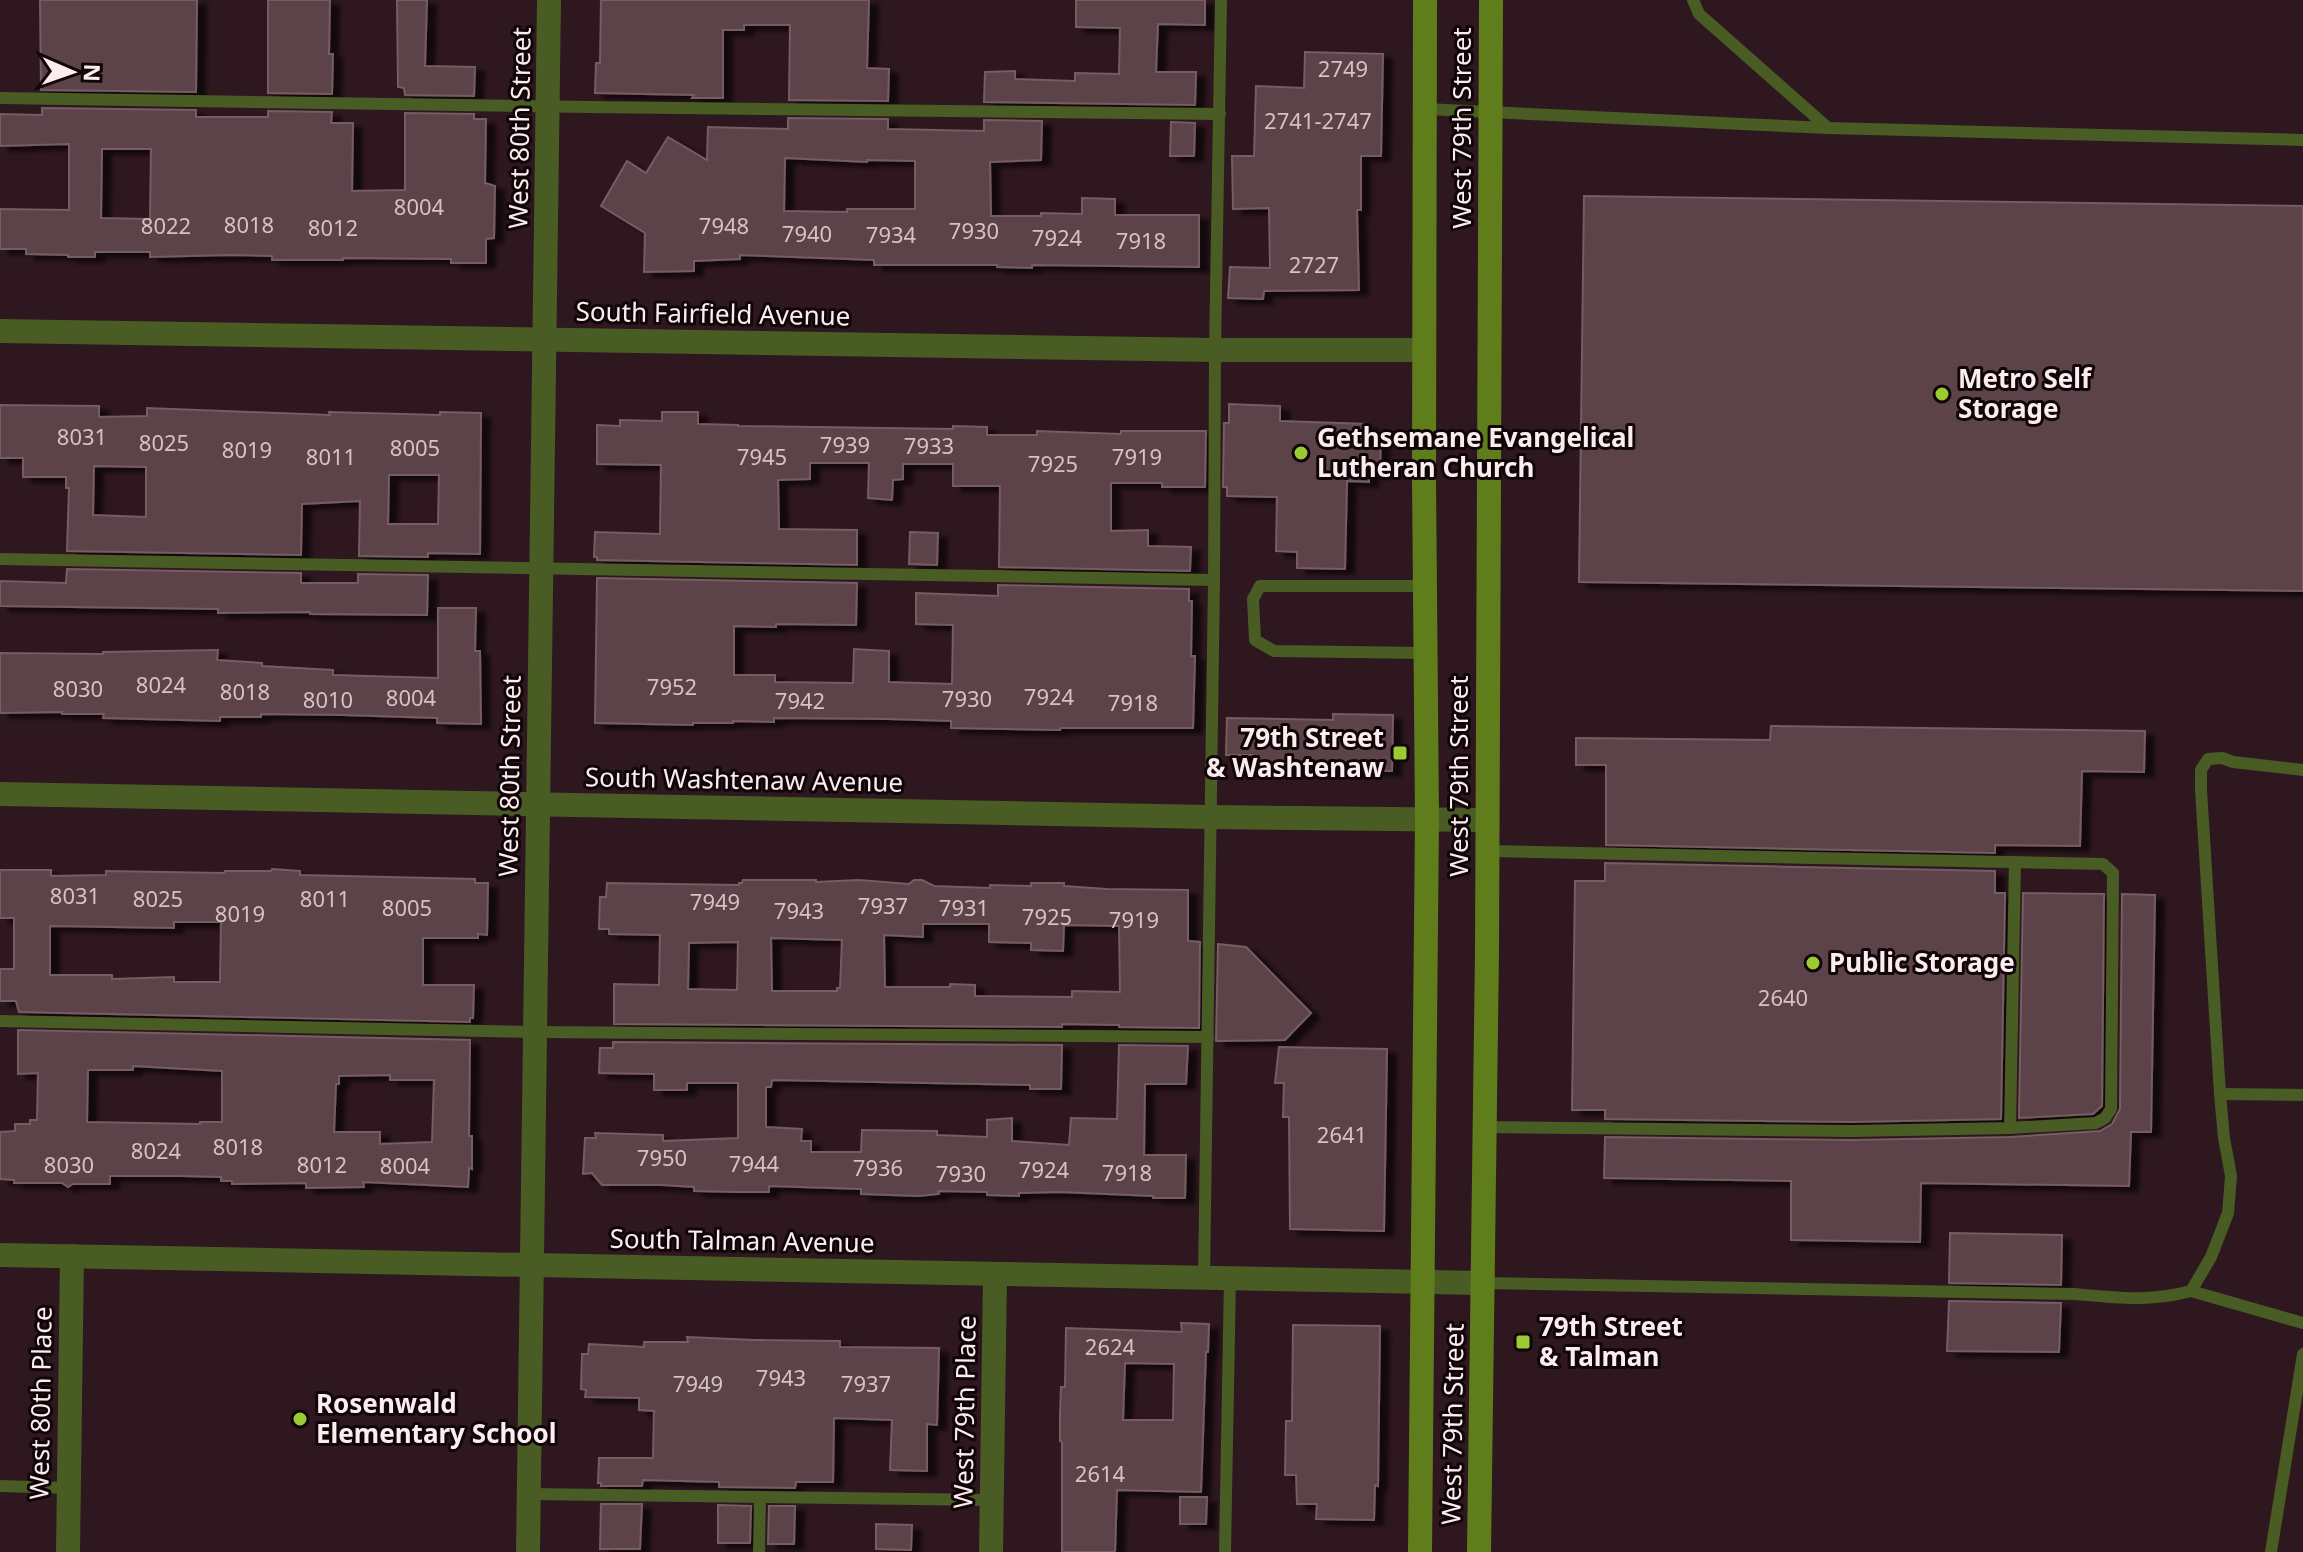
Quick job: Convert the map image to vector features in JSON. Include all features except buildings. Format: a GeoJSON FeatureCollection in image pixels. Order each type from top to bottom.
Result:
{"type":"FeatureCollection","features":[{"type":"Feature","properties":{"kind":"main road","name":"West 79th Street"},"geometry":{"type":"LineString","coordinates":[[1420,1552],[1427,819],[1425,0]]}},
{"type":"Feature","properties":{"kind":"main road","name":"West 79th Street"},"geometry":{"type":"LineString","coordinates":[[1479,1552],[1491,0]]}},
{"type":"Feature","properties":{"kind":"street","name":"West 80th Street"},"geometry":{"type":"LineString","coordinates":[[528,1552],[549,0]]}},
{"type":"Feature","properties":{"kind":"street","name":"South Fairfield Avenue"},"geometry":{"type":"LineString","coordinates":[[0,331],[1215,350],[1424,350]]}},
{"type":"Feature","properties":{"kind":"street","name":"South Washtenaw Avenue"},"geometry":{"type":"LineString","coordinates":[[0,794],[1486,820]]}},
{"type":"Feature","properties":{"kind":"street","name":"South Talman Avenue"},"geometry":{"type":"LineString","coordinates":[[0,1255],[1482,1283]]}},
{"type":"Feature","properties":{"kind":"street","name":"West 80th Place"},"geometry":{"type":"LineString","coordinates":[[68,1552],[72,1256]]}},
{"type":"Feature","properties":{"kind":"street","name":"West 79th Place"},"geometry":{"type":"LineString","coordinates":[[991,1552],[995,1274]]}},
{"type":"Feature","properties":{"kind":"lane"},"geometry":{"type":"LineString","coordinates":[[1204,1278],[1221,0]]}},
{"type":"Feature","properties":{"kind":"lane"},"geometry":{"type":"LineString","coordinates":[[1693,0],[1699,14],[1828,128]]}},
{"type":"Feature","properties":{"kind":"lane"},"geometry":{"type":"LineString","coordinates":[[0,98],[1220,114]]}},
{"type":"Feature","properties":{"kind":"lane"},"geometry":{"type":"LineString","coordinates":[[1425,109],[1828,128],[2303,140]]}},
{"type":"Feature","properties":{"kind":"lane"},"geometry":{"type":"LineString","coordinates":[[0,559],[1214,580]]}},
{"type":"Feature","properties":{"kind":"lane"},"geometry":{"type":"LineString","coordinates":[[1425,586],[1260,586],[1253,599],[1255,640],[1274,651],[1426,653]]}},
{"type":"Feature","properties":{"kind":"lane"},"geometry":{"type":"LineString","coordinates":[[2191,1291],[2211,1257],[2228,1213],[2231,1176],[2220,1094],[2201,770],[2208,759],[2222,758],[2246,764],[2303,770]]}},
{"type":"Feature","properties":{"kind":"lane"},"geometry":{"type":"LineString","coordinates":[[1484,1127],[1852,1131],[2096,1123],[2105,1118],[2111,1109],[2113,873],[2103,864],[1486,851]]}},
{"type":"Feature","properties":{"kind":"lane"},"geometry":{"type":"LineString","coordinates":[[2010,1128],[2015,862]]}},
{"type":"Feature","properties":{"kind":"lane"},"geometry":{"type":"LineString","coordinates":[[0,1021],[535,1032],[1208,1037]]}},
{"type":"Feature","properties":{"kind":"lane"},"geometry":{"type":"LineString","coordinates":[[2220,1094],[2303,1095]]}},
{"type":"Feature","properties":{"kind":"lane"},"geometry":{"type":"LineString","coordinates":[[1225,1552],[1230,1278]]}},
{"type":"Feature","properties":{"kind":"lane"},"geometry":{"type":"LineString","coordinates":[[1482,1283],[2075,1294],[2119,1298],[2163,1298],[2191,1291],[2303,1323]]}},
{"type":"Feature","properties":{"kind":"lane"},"geometry":{"type":"LineString","coordinates":[[2271,1552],[2303,1354]]}},
{"type":"Feature","properties":{"kind":"lane"},"geometry":{"type":"LineString","coordinates":[[0,1486],[68,1488]]}},
{"type":"Feature","properties":{"kind":"lane"},"geometry":{"type":"LineString","coordinates":[[528,1494],[992,1500]]}},
{"type":"Feature","properties":{"kind":"lane"},"geometry":{"type":"LineString","coordinates":[[759,1552],[760,1497]]}},
{"type":"Feature","properties":{"kind":"place","name":"Metro Self Storage"},"geometry":{"type":"Point","coordinates":[1942,394]}},
{"type":"Feature","properties":{"kind":"place","name":"Gethsemane Evangelical Lutheran Church"},"geometry":{"type":"Point","coordinates":[1301,453]}},
{"type":"Feature","properties":{"kind":"place","name":"79th Street & Washtenaw"},"geometry":{"type":"Point","coordinates":[1400,753]}},
{"type":"Feature","properties":{"kind":"place","name":"Public Storage"},"geometry":{"type":"Point","coordinates":[1813,963]}},
{"type":"Feature","properties":{"kind":"place","name":"79th Street & Talman"},"geometry":{"type":"Point","coordinates":[1523,1342]}},
{"type":"Feature","properties":{"kind":"place","name":"Rosenwald Elementary School"},"geometry":{"type":"Point","coordinates":[300,1419]}}]}
